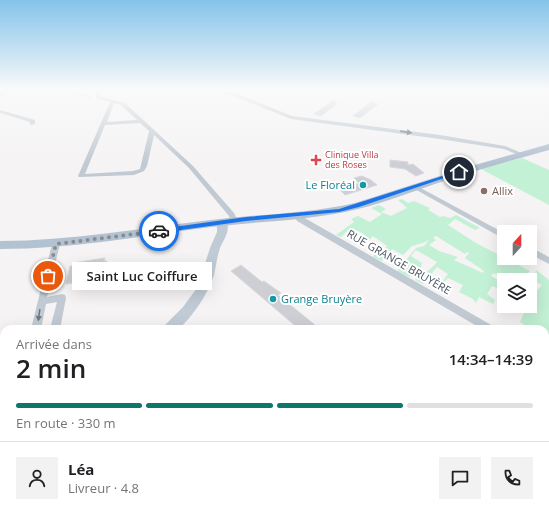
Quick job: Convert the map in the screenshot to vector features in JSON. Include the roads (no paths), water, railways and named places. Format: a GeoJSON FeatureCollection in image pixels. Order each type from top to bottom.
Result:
{"type":"FeatureCollection","features":[{"type":"Feature","properties":{"kind":"main road"},"geometry":{"type":"LineString","coordinates":[[0,245],[26,246],[56,244],[250,219],[298,215],[351,208],[521,154],[549,147]]}},
{"type":"Feature","properties":{"kind":"main road"},"geometry":{"type":"LineString","coordinates":[[216,244],[234,225],[250,219]]}},
{"type":"Feature","properties":{"kind":"main road"},"geometry":{"type":"LineString","coordinates":[[174,325],[195,303],[203,289],[216,244],[218,223]]}},
{"type":"Feature","properties":{"kind":"street"},"geometry":{"type":"LineString","coordinates":[[11,114],[33,121],[32,124]]}},
{"type":"Feature","properties":{"kind":"street"},"geometry":{"type":"LineString","coordinates":[[107,114],[81,176],[134,173],[142,170],[152,131]]}},
{"type":"Feature","properties":{"kind":"street"},"geometry":{"type":"LineString","coordinates":[[134,114],[191,167],[232,215],[234,221]]}},
{"type":"Feature","properties":{"kind":"street"},"geometry":{"type":"LineString","coordinates":[[284,114],[291,117],[461,140],[505,148],[521,154]]}},
{"type":"Feature","properties":{"kind":"street"},"geometry":{"type":"LineString","coordinates":[[103,124],[141,121]]}},
{"type":"Feature","properties":{"kind":"street"},"geometry":{"type":"LineString","coordinates":[[415,188],[497,232]]}},
{"type":"Feature","properties":{"kind":"street","name":"RUE GRANGE BRUYÈRE"},"geometry":{"type":"LineString","coordinates":[[298,215],[300,219],[483,325]]}},
{"type":"Feature","properties":{"kind":"street"},"geometry":{"type":"LineString","coordinates":[[37,325],[56,244]]}},
{"type":"Feature","properties":{"kind":"street"},"geometry":{"type":"LineString","coordinates":[[537,254],[549,261]]}},
{"type":"Feature","properties":{"kind":"street"},"geometry":{"type":"LineString","coordinates":[[42,301],[62,298],[56,325]]}},
{"type":"Feature","properties":{"kind":"place","name":"Clinique Villa des Roses"},"geometry":{"type":"Point","coordinates":[316,160]}},
{"type":"Feature","properties":{"kind":"place","name":"Le Floréal"},"geometry":{"type":"Point","coordinates":[363,185]}},
{"type":"Feature","properties":{"kind":"place","name":"Allix"},"geometry":{"type":"Point","coordinates":[484,191]}},
{"type":"Feature","properties":{"kind":"place","name":"Saint Luc Coiffure"},"geometry":{"type":"Point","coordinates":[48,276]}},
{"type":"Feature","properties":{"kind":"place","name":"Grange Bruyère"},"geometry":{"type":"Point","coordinates":[273,299]}}]}
